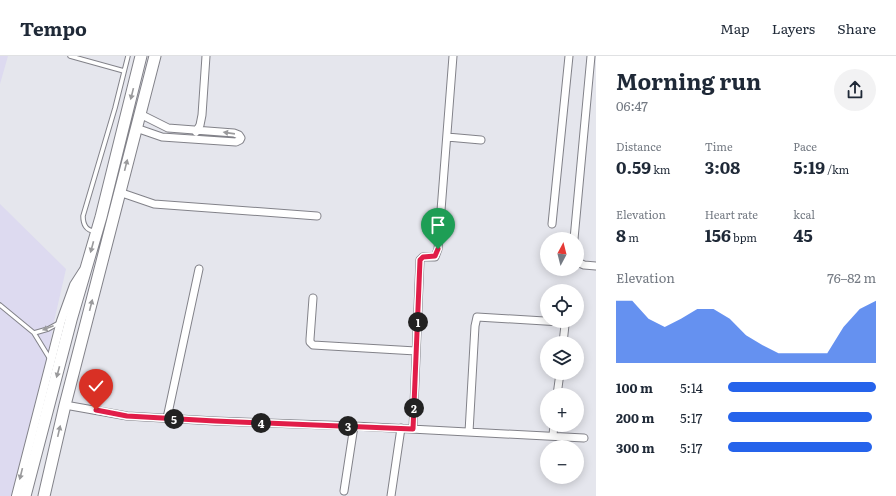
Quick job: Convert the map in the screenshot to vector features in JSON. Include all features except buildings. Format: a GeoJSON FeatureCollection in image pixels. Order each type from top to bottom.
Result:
{"type":"FeatureCollection","features":[{"type":"Feature","properties":{"kind":"highway"},"geometry":{"type":"LineString","coordinates":[[25,496],[71,320],[88,264],[141,56]]}},
{"type":"Feature","properties":{"kind":"highway"},"geometry":{"type":"LineString","coordinates":[[44,496],[65,404],[155,56]]}},
{"type":"Feature","properties":{"kind":"highway"},"geometry":{"type":"LineString","coordinates":[[38,496],[53,458]]}},
{"type":"Feature","properties":{"kind":"street"},"geometry":{"type":"LineString","coordinates":[[195,139],[200,128],[206,56]]}},
{"type":"Feature","properties":{"kind":"street"},"geometry":{"type":"LineString","coordinates":[[413,429],[420,260],[422,257],[435,256],[437,253],[453,56]]}},
{"type":"Feature","properties":{"kind":"street"},"geometry":{"type":"LineString","coordinates":[[552,224],[569,56]]}},
{"type":"Feature","properties":{"kind":"street"},"geometry":{"type":"LineString","coordinates":[[575,232],[590,56]]}},
{"type":"Feature","properties":{"kind":"street"},"geometry":{"type":"LineString","coordinates":[[136,128],[162,137],[236,142],[241,138],[239,135],[234,133],[200,128],[168,128],[140,114]]}},
{"type":"Feature","properties":{"kind":"street"},"geometry":{"type":"LineString","coordinates":[[168,128],[168,137]]}},
{"type":"Feature","properties":{"kind":"street"},"geometry":{"type":"LineString","coordinates":[[200,128],[204,140]]}},
{"type":"Feature","properties":{"kind":"street"},"geometry":{"type":"LineString","coordinates":[[447,137],[481,140]]}},
{"type":"Feature","properties":{"kind":"street"},"geometry":{"type":"LineString","coordinates":[[120,192],[154,204],[317,216]]}},
{"type":"Feature","properties":{"kind":"street"},"geometry":{"type":"LineString","coordinates":[[16,496],[61,321],[74,285],[88,264]]}},
{"type":"Feature","properties":{"kind":"street"},"geometry":{"type":"LineString","coordinates":[[584,265],[596,266]]}},
{"type":"Feature","properties":{"kind":"street"},"geometry":{"type":"LineString","coordinates":[[166,418],[198,269]]}},
{"type":"Feature","properties":{"kind":"street"},"geometry":{"type":"LineString","coordinates":[[313,298],[310,342],[313,345],[416,351]]}},
{"type":"Feature","properties":{"kind":"street"},"geometry":{"type":"LineString","coordinates":[[469,432],[475,326],[477,317],[561,322],[565,326],[564,336]]}},
{"type":"Feature","properties":{"kind":"street"},"geometry":{"type":"LineString","coordinates":[[65,404],[127,416],[553,435],[584,438]]}},
{"type":"Feature","properties":{"kind":"street"},"geometry":{"type":"LineString","coordinates":[[344,491],[354,426]]}},
{"type":"Feature","properties":{"kind":"street"},"geometry":{"type":"LineString","coordinates":[[392,496],[401,428]]}},
{"type":"Feature","properties":{"kind":"lane"},"geometry":{"type":"LineString","coordinates":[[70,56],[124,71]]}},
{"type":"Feature","properties":{"kind":"lane"},"geometry":{"type":"LineString","coordinates":[[96,231],[91,231],[84,225],[83,216],[115,108],[128,56]]}},
{"type":"Feature","properties":{"kind":"lane"},"geometry":{"type":"LineString","coordinates":[[0,305],[34,333],[51,361]]}},
{"type":"Feature","properties":{"kind":"lane"},"geometry":{"type":"LineString","coordinates":[[34,333],[48,329],[61,321]]}},
{"type":"Feature","properties":{"kind":"shaded area"},"geometry":{"type":"Polygon","coordinates":[[[0,56],[8,56],[0,84],[0,56]]]}},
{"type":"Feature","properties":{"kind":"shaded area"},"geometry":{"type":"Polygon","coordinates":[[[0,204],[66,269],[48,356],[14,496],[0,496],[0,204]]]}},
{"type":"Feature","properties":{"kind":"route"},"geometry":{"type":"LineString","coordinates":[[96,410],[127,416],[413,429],[420,260],[422,257],[435,256],[438,249]]}}]}
